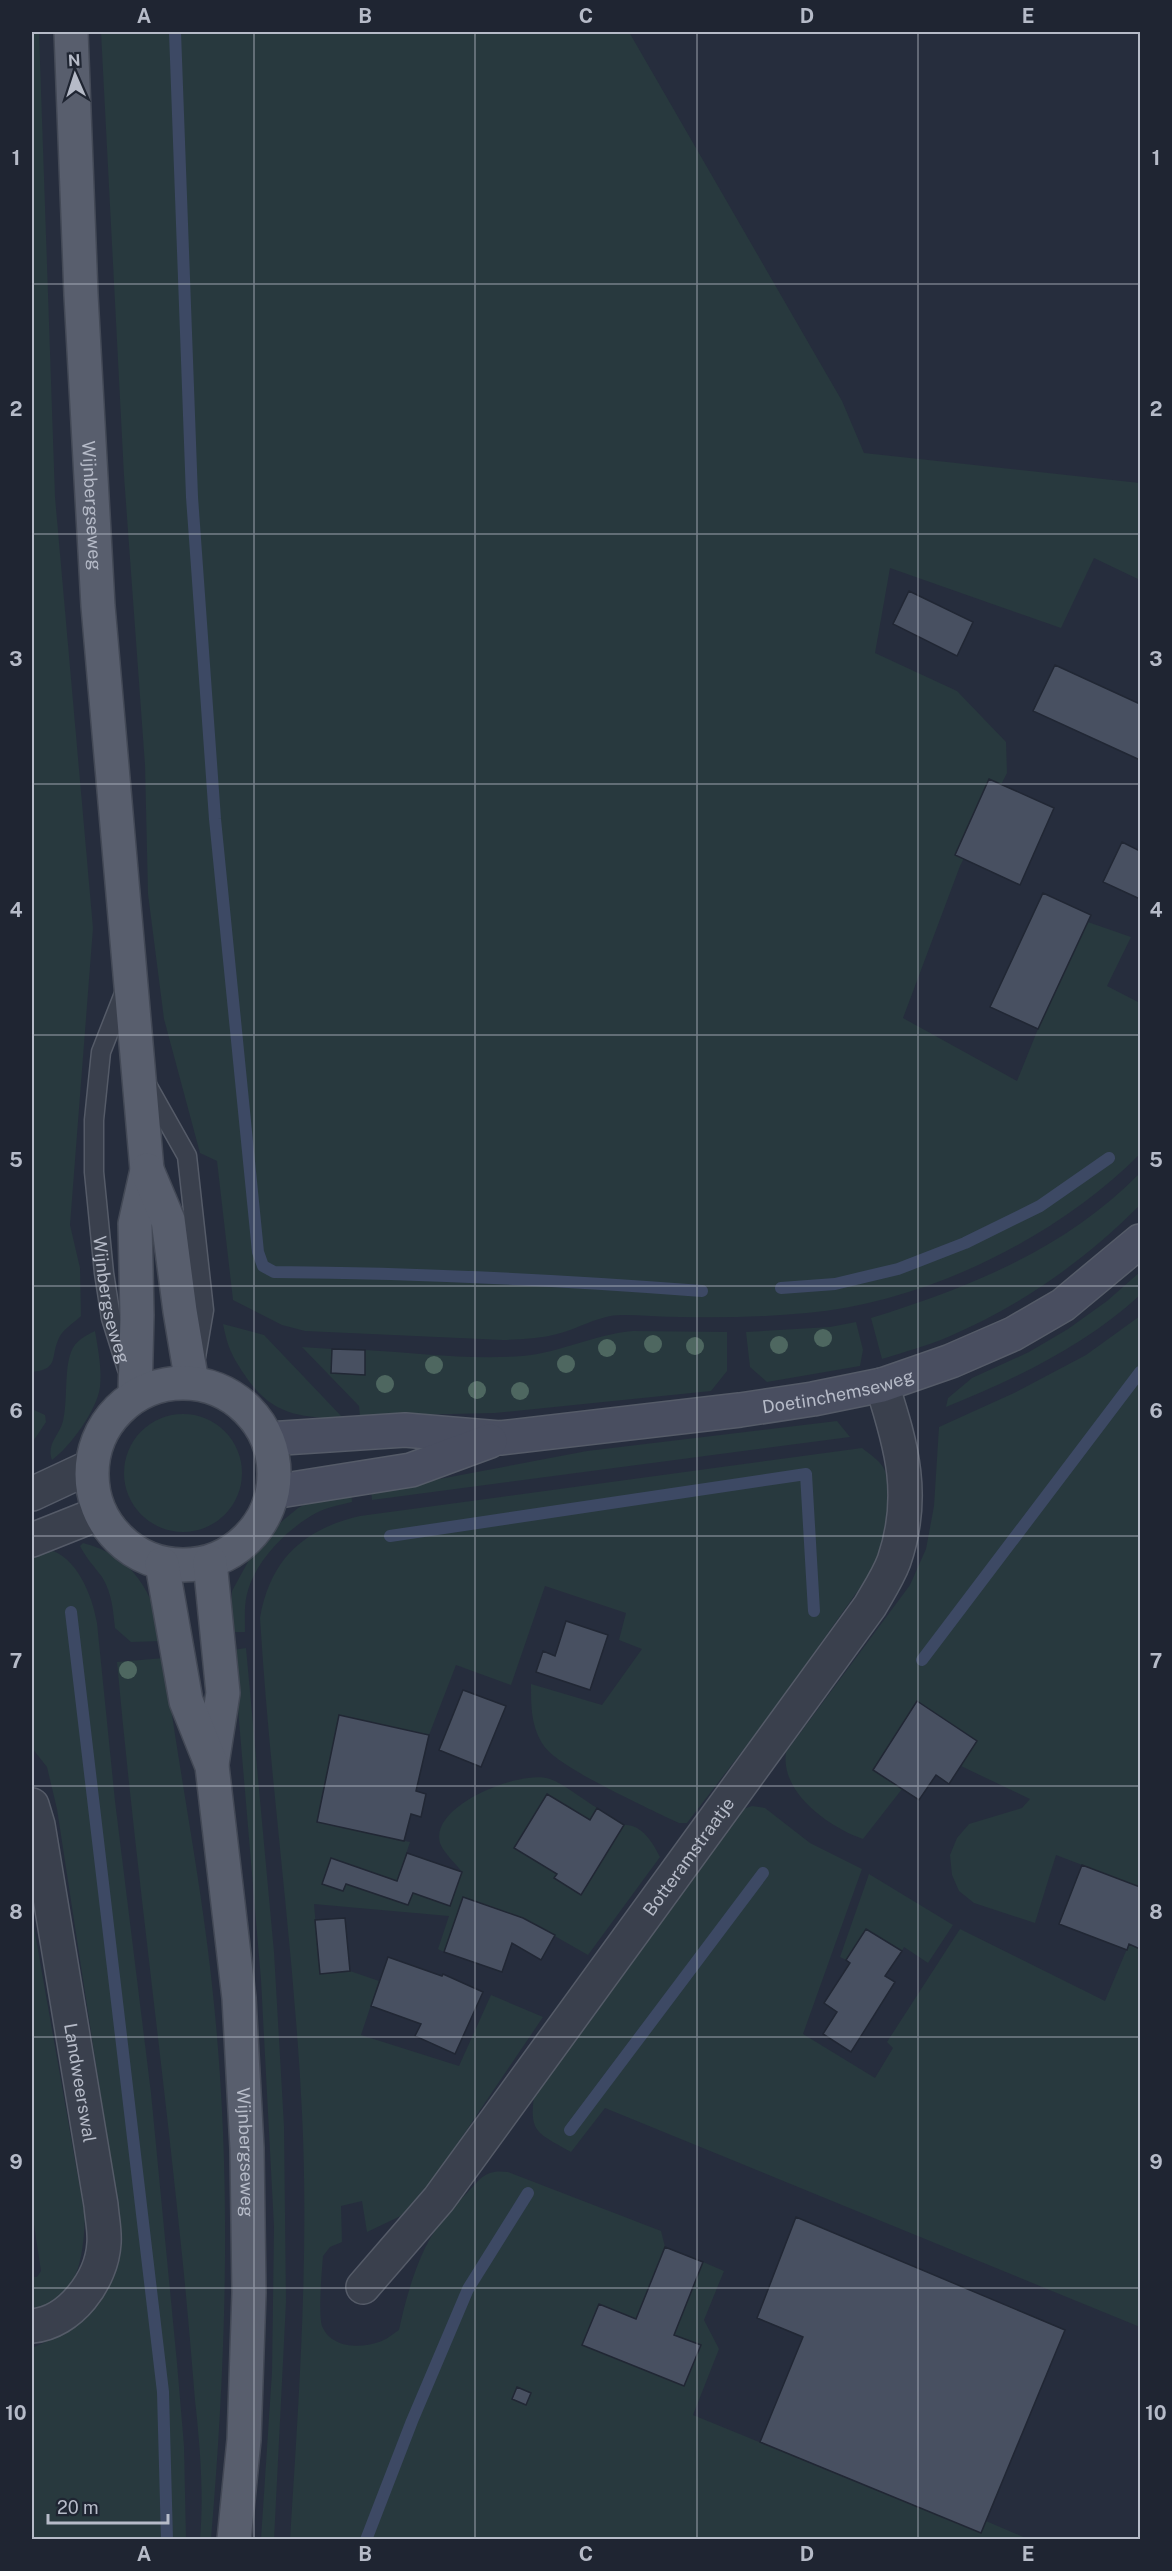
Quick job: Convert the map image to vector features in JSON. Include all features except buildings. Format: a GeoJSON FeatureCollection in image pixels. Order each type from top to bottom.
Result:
{"type":"FeatureCollection","features":[{"type":"Feature","properties":{"kind":"main road","name":"Wijnbergseweg"},"geometry":{"type":"LineString","coordinates":[[71,32],[81,295],[97,594],[147,1170],[135,1224],[137,1315],[135,1396]]}},
{"type":"Feature","properties":{"kind":"main road","name":"Wijnbergseweg"},"geometry":{"type":"LineString","coordinates":[[147,1170],[168,1220],[192,1383]]}},
{"type":"Feature","properties":{"kind":"main road"},"geometry":{"type":"LineString","coordinates":[[192,1383],[216,1389],[238,1400],[256,1417],[268,1439],[275,1465],[273,1492],[265,1516],[251,1536],[232,1552],[210,1562],[186,1566],[162,1564],[137,1553],[115,1536],[100,1513],[93,1490],[92,1467],[98,1439],[113,1415],[135,1396],[163,1385],[192,1383]]}},
{"type":"Feature","properties":{"kind":"main road","name":"Wijnbergseweg"},"geometry":{"type":"LineString","coordinates":[[210,1562],[223,1693],[212,1766]]}},
{"type":"Feature","properties":{"kind":"main road","name":"Wijnbergseweg"},"geometry":{"type":"LineString","coordinates":[[162,1564],[186,1701],[212,1766],[239,1998],[247,2148],[249,2293],[244,2440],[234,2540]]}},
{"type":"Feature","properties":{"kind":"street","name":"Doetinchemseweg"},"geometry":{"type":"LineString","coordinates":[[268,1439],[405,1430],[500,1438],[740,1410],[813,1399],[882,1385],[951,1361],[1013,1334],[1064,1305],[1140,1241]]}},
{"type":"Feature","properties":{"kind":"street","name":"Botteramstraatje"},"geometry":{"type":"LineString","coordinates":[[363,2287],[440,2199],[870,1606],[893,1562],[904,1524],[906,1493],[905,1467],[882,1385]]}},
{"type":"Feature","properties":{"kind":"street","name":"Doetinchemseweg"},"geometry":{"type":"LineString","coordinates":[[273,1492],[411,1470],[500,1438]]}},
{"type":"Feature","properties":{"kind":"street"},"geometry":{"type":"LineString","coordinates":[[32,1494],[92,1467]]}},
{"type":"Feature","properties":{"kind":"street"},"geometry":{"type":"LineString","coordinates":[[32,1540],[100,1513]]}},
{"type":"Feature","properties":{"kind":"street","name":"Landweerswal"},"geometry":{"type":"LineString","coordinates":[[32,1805],[40,1837],[99,2194],[104,2244],[97,2276],[70,2310],[38,2326],[32,2326]]}},
{"type":"Feature","properties":{"kind":"lane","name":"Wijnbergseweg"},"geometry":{"type":"LineString","coordinates":[[130,978],[101,1052],[94,1120],[94,1172],[111,1318],[135,1396]]}},
{"type":"Feature","properties":{"kind":"lane","name":"Wijnbergseweg"},"geometry":{"type":"LineString","coordinates":[[140,1073],[187,1156],[204,1310],[192,1383]]}},
{"type":"Feature","properties":{"kind":"shaded area"},"geometry":{"type":"Polygon","coordinates":[[[32,32],[39,32],[55,497],[93,928],[70,1225],[80,1268],[81,1316],[60,1336],[51,1365],[32,1372],[32,32]]]}},
{"type":"Feature","properties":{"kind":"shaded area"},"geometry":{"type":"Polygon","coordinates":[[[101,32],[629,32],[842,401],[864,453],[1140,483],[1140,580],[1094,558],[1061,628],[890,568],[875,653],[957,691],[1006,742],[1007,773],[960,866],[903,1018],[1017,1081],[1082,920],[1131,937],[1107,986],[1140,1003],[1140,1154],[1069,1213],[987,1261],[943,1280],[898,1295],[852,1306],[807,1313],[728,1317],[613,1316],[550,1336],[503,1340],[305,1331],[282,1325],[233,1300],[217,1161],[200,1153],[164,1019],[148,894],[145,765],[124,476],[101,32]]]}},
{"type":"Feature","properties":{"kind":"shaded area"},"geometry":{"type":"Polygon","coordinates":[[[1140,1173],[1140,1205],[1074,1263],[1026,1296],[975,1325],[932,1343],[882,1359],[871,1318],[980,1279],[1049,1244],[1112,1200],[1140,1173]]]}},
{"type":"Feature","properties":{"kind":"shaded area"},"geometry":{"type":"Polygon","coordinates":[[[1140,1272],[1140,1295],[1096,1330],[1023,1373],[946,1407],[948,1398],[972,1378],[1029,1352],[1068,1329],[1107,1301],[1140,1272]]]}},
{"type":"Feature","properties":{"kind":"shaded area"},"geometry":{"type":"Polygon","coordinates":[[[1140,1316],[1140,1887],[1056,1855],[1035,1923],[974,1903],[959,1891],[952,1875],[950,1855],[957,1838],[969,1824],[1022,1808],[1030,1799],[961,1766],[977,1741],[917,1702],[873,1769],[902,1789],[863,1839],[822,1817],[799,1794],[786,1767],[786,1752],[910,1585],[926,1549],[934,1506],[939,1427],[1014,1393],[1086,1355],[1140,1316]]]}},
{"type":"Feature","properties":{"kind":"shaded area"},"geometry":{"type":"Polygon","coordinates":[[[856,1322],[863,1350],[860,1366],[767,1382],[750,1367],[746,1332],[830,1327],[856,1322]]]}},
{"type":"Feature","properties":{"kind":"shaded area"},"geometry":{"type":"Polygon","coordinates":[[[223,1324],[264,1335],[344,1419],[299,1415],[275,1406],[254,1388],[244,1374],[228,1345],[223,1324]]]}},
{"type":"Feature","properties":{"kind":"shaded area"},"geometry":{"type":"Polygon","coordinates":[[[95,1331],[100,1373],[98,1396],[82,1427],[52,1460],[52,1445],[63,1421],[71,1352],[78,1341],[95,1331]]]}},
{"type":"Feature","properties":{"kind":"shaded area"},"geometry":{"type":"Polygon","coordinates":[[[633,1331],[727,1332],[727,1371],[711,1391],[495,1413],[360,1416],[359,1406],[302,1347],[332,1349],[331,1373],[364,1375],[365,1350],[463,1357],[522,1356],[633,1331]]]}},
{"type":"Feature","properties":{"kind":"shaded area"},"geometry":{"type":"Polygon","coordinates":[[[32,1409],[45,1415],[46,1422],[32,1443],[32,1409]]]}},
{"type":"Feature","properties":{"kind":"shaded area"},"geometry":{"type":"Polygon","coordinates":[[[183,1414],[206,1418],[225,1431],[238,1450],[242,1473],[238,1496],[225,1515],[206,1528],[183,1532],[160,1528],[141,1515],[128,1496],[124,1473],[128,1450],[141,1431],[160,1418],[183,1414]]]}},
{"type":"Feature","properties":{"kind":"shaded area"},"geometry":{"type":"Polygon","coordinates":[[[837,1421],[850,1437],[372,1500],[371,1489],[445,1478],[587,1451],[837,1421]]]}},
{"type":"Feature","properties":{"kind":"shaded area"},"geometry":{"type":"Polygon","coordinates":[[[862,1448],[883,1467],[890,1492],[889,1520],[871,1572],[773,1711],[687,1823],[679,1823],[601,1785],[552,1755],[544,1746],[534,1724],[531,1684],[602,1705],[642,1649],[619,1640],[626,1613],[545,1586],[511,1685],[456,1665],[429,1735],[339,1715],[317,1822],[410,1842],[397,1881],[331,1858],[322,1884],[343,1891],[346,1884],[408,1905],[413,1893],[450,1905],[462,1872],[442,1847],[440,1829],[449,1816],[463,1803],[480,1793],[519,1779],[537,1777],[556,1781],[597,1808],[590,1820],[547,1794],[514,1847],[557,1874],[555,1878],[581,1895],[624,1825],[641,1831],[650,1840],[660,1857],[588,1955],[523,1918],[463,1897],[444,1952],[438,1949],[449,1916],[314,1904],[320,1974],[350,1971],[379,1981],[361,2035],[459,2066],[491,1995],[543,2017],[420,2199],[407,2213],[367,2232],[362,2201],[341,2206],[342,2242],[330,2247],[323,2256],[321,2320],[326,2333],[332,2339],[347,2345],[371,2344],[384,2340],[399,2330],[416,2270],[438,2225],[484,2176],[500,2171],[508,2172],[661,2231],[665,2247],[636,2319],[599,2304],[582,2344],[700,2345],[674,2335],[703,2262],[724,2271],[704,2320],[719,2349],[693,2415],[981,2533],[986,2521],[1028,2539],[290,2540],[304,2273],[304,2166],[298,2051],[260,1618],[272,1579],[292,1550],[306,1539],[322,1529],[360,1516],[862,1448]]]}},
{"type":"Feature","properties":{"kind":"shaded area"},"geometry":{"type":"Polygon","coordinates":[[[351,1491],[352,1502],[316,1513],[294,1528],[274,1547],[251,1582],[245,1603],[245,1632],[231,1632],[232,1591],[249,1560],[267,1542],[281,1522],[298,1508],[313,1500],[351,1491]]]}},
{"type":"Feature","properties":{"kind":"shaded area"},"geometry":{"type":"Polygon","coordinates":[[[83,1543],[116,1557],[139,1579],[153,1607],[162,1641],[131,1642],[115,1628],[108,1589],[80,1546],[83,1543]]]}},
{"type":"Feature","properties":{"kind":"shaded area"},"geometry":{"type":"Polygon","coordinates":[[[47,1549],[58,1553],[75,1568],[87,1589],[97,1623],[115,1801],[151,2093],[184,2446],[186,2539],[32,2539],[32,2348],[63,2333],[89,2313],[100,2301],[115,2271],[119,2241],[117,2202],[57,1809],[47,1767],[32,1748],[32,1558],[47,1549]]]}},
{"type":"Feature","properties":{"kind":"shaded area"},"geometry":{"type":"Polygon","coordinates":[[[246,1648],[274,1952],[284,2126],[286,2302],[274,2540],[261,2539],[272,2372],[274,2227],[261,1980],[233,1650],[246,1648]]]}},
{"type":"Feature","properties":{"kind":"shaded area"},"geometry":{"type":"Polygon","coordinates":[[[164,1658],[209,1961],[220,2071],[225,2272],[220,2406],[211,2539],[200,2539],[201,2470],[186,2291],[117,1662],[164,1658]]]}},
{"type":"Feature","properties":{"kind":"shaded area"},"geometry":{"type":"Polygon","coordinates":[[[752,1806],[765,1808],[810,1843],[862,1869],[803,2034],[875,2078],[893,2048],[887,2042],[960,1929],[1105,2001],[1129,1944],[1140,1949],[1140,2327],[605,2108],[571,2152],[537,2130],[533,2115],[535,2090],[740,1810],[752,1806]]]}},
{"type":"Feature","properties":{"kind":"shaded area"},"geometry":{"type":"Polygon","coordinates":[[[869,1874],[953,1925],[928,1963],[904,1947],[902,1951],[866,1929],[846,1960],[840,1957],[869,1874]]]}},
{"type":"Feature","properties":{"kind":"shaded area"},"geometry":{"type":"Polygon","coordinates":[[[32,1916],[85,2217],[80,2262],[69,2287],[48,2305],[32,2311],[32,2277],[37,2277],[41,2271],[32,2212],[32,1916]]]}},
{"type":"Feature","properties":{"kind":"waterway"},"geometry":{"type":"LineString","coordinates":[[175,32],[192,497],[215,819],[258,1252],[263,1266],[274,1272],[488,1278],[702,1291]]}},
{"type":"Feature","properties":{"kind":"waterway"},"geometry":{"type":"LineString","coordinates":[[781,1288],[835,1284],[898,1269],[965,1243],[1040,1206],[1109,1158]]}},
{"type":"Feature","properties":{"kind":"waterway"},"geometry":{"type":"LineString","coordinates":[[922,1660],[1140,1372]]}},
{"type":"Feature","properties":{"kind":"waterway"},"geometry":{"type":"LineString","coordinates":[[390,1536],[806,1474],[814,1611]]}},
{"type":"Feature","properties":{"kind":"waterway"},"geometry":{"type":"LineString","coordinates":[[71,1612],[163,2392],[167,2540]]}},
{"type":"Feature","properties":{"kind":"waterway"},"geometry":{"type":"LineString","coordinates":[[570,2130],[763,1873]]}},
{"type":"Feature","properties":{"kind":"waterway"},"geometry":{"type":"LineString","coordinates":[[366,2540],[412,2421],[468,2289],[528,2193]]}}]}
